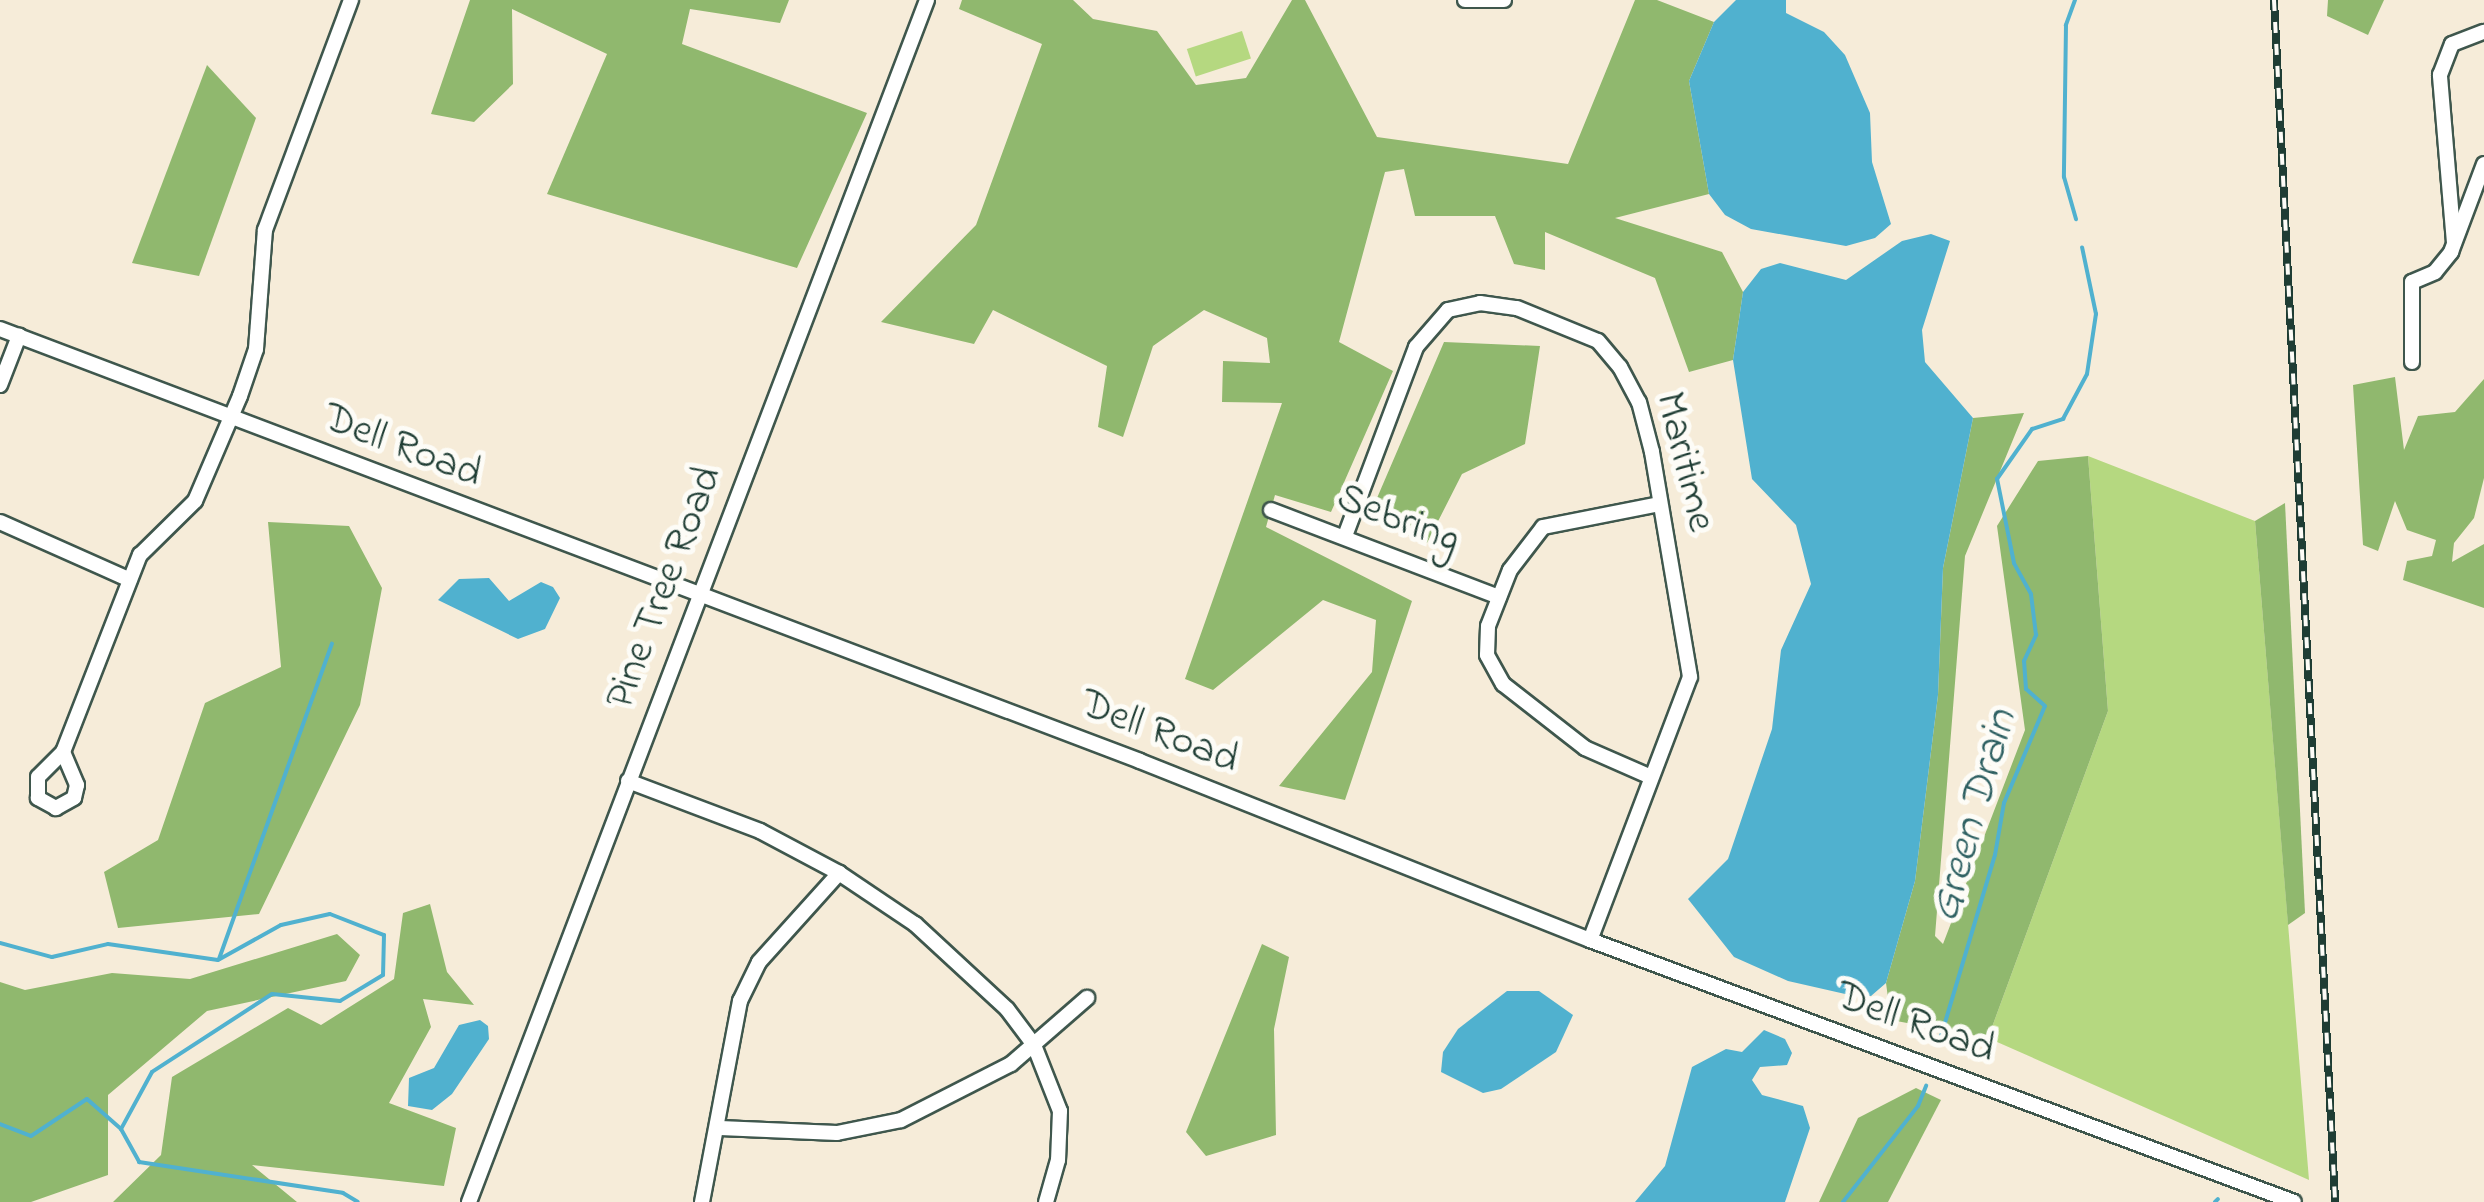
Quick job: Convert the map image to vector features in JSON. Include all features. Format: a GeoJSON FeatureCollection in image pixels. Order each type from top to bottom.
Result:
{"type":"FeatureCollection","features":[{"type":"Feature","properties":{"kind":"street"},"geometry":{"type":"LineString","coordinates":[[62,752],[149,540],[195,501],[230,418],[256,349],[265,230],[352,0]]}},
{"type":"Feature","properties":{"kind":"street","name":"Pine Tree Road"},"geometry":{"type":"LineString","coordinates":[[469,1202],[927,0]]}},
{"type":"Feature","properties":{"kind":"street"},"geometry":{"type":"LineString","coordinates":[[1465,0],[1504,0]]}},
{"type":"Feature","properties":{"kind":"street"},"geometry":{"type":"LineString","coordinates":[[2454,243],[2440,75],[2452,44],[2484,31]]}},
{"type":"Feature","properties":{"kind":"street"},"geometry":{"type":"LineString","coordinates":[[2412,362],[2412,282],[2436,272],[2454,243],[2484,164]]}},
{"type":"Feature","properties":{"kind":"street","name":"Maritime"},"geometry":{"type":"LineString","coordinates":[[1345,536],[1416,348],[1448,310],[1480,303],[1517,308],[1598,340],[1639,402],[1683,608],[1690,677],[1590,940]]}},
{"type":"Feature","properties":{"kind":"street","name":"Dell Road"},"geometry":{"type":"LineString","coordinates":[[0,329],[699,598],[1140,761],[1590,940],[2294,1202]]}},
{"type":"Feature","properties":{"kind":"street"},"geometry":{"type":"LineString","coordinates":[[0,386],[19,336]]}},
{"type":"Feature","properties":{"kind":"street"},"geometry":{"type":"LineString","coordinates":[[1651,777],[1585,748],[1503,684],[1488,656],[1488,626],[1519,554],[1543,527],[1660,504]]}},
{"type":"Feature","properties":{"kind":"street","name":"Sebring"},"geometry":{"type":"LineString","coordinates":[[1271,510],[1499,597]]}},
{"type":"Feature","properties":{"kind":"street"},"geometry":{"type":"LineString","coordinates":[[0,522],[130,580]]}},
{"type":"Feature","properties":{"kind":"street"},"geometry":{"type":"LineString","coordinates":[[628,781],[760,831],[839,873],[957,960],[1034,1045],[1060,1111],[1049,1195]]}},
{"type":"Feature","properties":{"kind":"street"},"geometry":{"type":"LineString","coordinates":[[702,1202],[720,1128],[734,1026],[749,982],[839,873]]}},
{"type":"Feature","properties":{"kind":"street"},"geometry":{"type":"LineString","coordinates":[[720,1128],[871,1128],[968,1090],[1034,1045],[1087,998]]}},
{"type":"Feature","properties":{"kind":"green space"},"geometry":{"type":"Polygon","coordinates":[[[470,0],[789,0],[780,23],[690,9],[682,44],[867,113],[797,268],[547,194],[607,54],[512,9],[513,84],[474,122],[431,114],[470,0]]]}},
{"type":"Feature","properties":{"kind":"green space"},"geometry":{"type":"Polygon","coordinates":[[[962,0],[1073,0],[1093,19],[1157,31],[1196,85],[1246,78],[1292,0],[1305,0],[1377,137],[1568,164],[1635,0],[1657,0],[1714,22],[1689,81],[1709,194],[1615,218],[1722,252],[1743,292],[1733,360],[1689,372],[1655,278],[1545,232],[1545,270],[1514,264],[1495,216],[1415,216],[1404,169],[1385,172],[1339,342],[1393,371],[1331,512],[1275,495],[1266,527],[1412,601],[1345,800],[1279,786],[1372,672],[1376,620],[1323,600],[1213,690],[1185,679],[1282,403],[1222,402],[1223,361],[1270,363],[1267,338],[1204,310],[1153,346],[1123,437],[1098,427],[1107,366],[993,310],[974,344],[881,322],[976,225],[1042,44],[959,9],[962,0]]]}},
{"type":"Feature","properties":{"kind":"green space"},"geometry":{"type":"Polygon","coordinates":[[[2328,0],[2384,0],[2368,35],[2327,16],[2328,0]]]}},
{"type":"Feature","properties":{"kind":"green space"},"geometry":{"type":"Polygon","coordinates":[[[1242,31],[1251,59],[1196,77],[1187,49],[1242,31]]]}},
{"type":"Feature","properties":{"kind":"green space"},"geometry":{"type":"Polygon","coordinates":[[[207,65],[256,118],[199,276],[132,263],[207,65]]]}},
{"type":"Feature","properties":{"kind":"green space"},"geometry":{"type":"Polygon","coordinates":[[[1444,342],[1540,346],[1525,444],[1462,474],[1427,543],[1368,519],[1444,342]]]}},
{"type":"Feature","properties":{"kind":"green space"},"geometry":{"type":"Polygon","coordinates":[[[2395,377],[2404,450],[2418,416],[2455,412],[2484,379],[2484,478],[2474,518],[2454,543],[2452,562],[2484,544],[2484,608],[2403,580],[2407,561],[2432,556],[2436,540],[2407,530],[2395,501],[2378,551],[2363,545],[2353,385],[2395,377]]]}},
{"type":"Feature","properties":{"kind":"green space"},"geometry":{"type":"Polygon","coordinates":[[[2024,413],[1965,556],[1935,936],[1943,944],[2025,730],[1997,526],[2038,461],[2088,456],[2108,711],[1988,1038],[1891,1020],[1886,983],[1915,881],[1938,695],[1943,568],[1973,418],[2024,413]]]}},
{"type":"Feature","properties":{"kind":"green space"},"geometry":{"type":"Polygon","coordinates":[[[2088,456],[2255,521],[2309,1180],[1988,1038],[2108,711],[2088,456]]]}},
{"type":"Feature","properties":{"kind":"green space"},"geometry":{"type":"Polygon","coordinates":[[[2285,503],[2305,913],[2288,925],[2255,521],[2285,503]]]}},
{"type":"Feature","properties":{"kind":"green space"},"geometry":{"type":"Polygon","coordinates":[[[268,522],[349,526],[382,588],[360,705],[259,914],[118,928],[104,872],[158,840],[205,703],[281,667],[268,522]]]}},
{"type":"Feature","properties":{"kind":"green space"},"geometry":{"type":"Polygon","coordinates":[[[430,904],[447,972],[474,1005],[423,999],[431,1027],[389,1103],[456,1128],[444,1186],[252,1165],[297,1202],[113,1202],[161,1155],[172,1077],[288,1008],[321,1025],[394,979],[403,913],[430,904]]]}},
{"type":"Feature","properties":{"kind":"green space"},"geometry":{"type":"Polygon","coordinates":[[[337,934],[360,955],[346,981],[207,1011],[108,1095],[108,1175],[31,1202],[0,1202],[0,982],[25,990],[112,973],[190,979],[337,934]]]}},
{"type":"Feature","properties":{"kind":"green space"},"geometry":{"type":"Polygon","coordinates":[[[1262,944],[1289,957],[1274,1029],[1276,1135],[1206,1156],[1186,1132],[1262,944]]]}},
{"type":"Feature","properties":{"kind":"green space"},"geometry":{"type":"Polygon","coordinates":[[[1916,1088],[1941,1100],[1888,1202],[1819,1202],[1858,1118],[1916,1088]]]}},
{"type":"Feature","properties":{"kind":"water"},"geometry":{"type":"Polygon","coordinates":[[[1736,0],[1786,0],[1786,13],[1824,32],[1845,55],[1870,113],[1872,162],[1891,224],[1875,238],[1846,246],[1751,229],[1725,215],[1709,194],[1689,81],[1714,22],[1736,0]]]}},
{"type":"Feature","properties":{"kind":"water"},"geometry":{"type":"Polygon","coordinates":[[[1931,234],[1950,241],[1922,330],[1925,362],[1973,418],[1943,568],[1938,695],[1915,881],[1886,983],[1871,996],[1854,996],[1788,981],[1734,957],[1688,899],[1728,859],[1772,729],[1781,650],[1811,584],[1796,525],[1752,479],[1733,360],[1743,292],[1761,269],[1780,263],[1846,280],[1902,241],[1931,234]]]}},
{"type":"Feature","properties":{"kind":"water"},"geometry":{"type":"Polygon","coordinates":[[[489,578],[509,601],[541,582],[553,587],[560,598],[545,629],[518,639],[438,600],[459,579],[489,578]]]}},
{"type":"Feature","properties":{"kind":"water"},"geometry":{"type":"Polygon","coordinates":[[[1507,991],[1539,991],[1573,1015],[1556,1052],[1501,1089],[1483,1093],[1441,1072],[1443,1052],[1458,1029],[1507,991]]]}},
{"type":"Feature","properties":{"kind":"water"},"geometry":{"type":"Polygon","coordinates":[[[480,1020],[488,1026],[489,1039],[452,1094],[432,1110],[408,1106],[409,1078],[434,1068],[459,1025],[480,1020]]]}},
{"type":"Feature","properties":{"kind":"water"},"geometry":{"type":"Polygon","coordinates":[[[1764,1030],[1785,1039],[1792,1053],[1787,1065],[1760,1067],[1752,1080],[1762,1095],[1803,1106],[1810,1128],[1785,1202],[1635,1202],[1665,1166],[1692,1067],[1726,1049],[1742,1052],[1764,1030]]]}},
{"type":"Feature","properties":{"kind":"waterway","name":"Green Drain"},"geometry":{"type":"LineString","coordinates":[[2075,0],[2066,25],[2064,177],[2076,219]]}},
{"type":"Feature","properties":{"kind":"waterway","name":"Green Drain"},"geometry":{"type":"LineString","coordinates":[[1941,1036],[1995,855],[2004,803],[2045,706],[2026,689],[2024,661],[2036,635],[2031,594],[2014,563],[1997,479],[2032,429],[2063,419],[2087,374],[2096,314],[2082,247]]}},
{"type":"Feature","properties":{"kind":"waterway"},"geometry":{"type":"LineString","coordinates":[[219,959],[332,644]]}},
{"type":"Feature","properties":{"kind":"waterway"},"geometry":{"type":"LineString","coordinates":[[0,943],[52,957],[108,944],[218,960],[281,925],[330,914],[384,935],[383,975],[340,1001],[272,994],[152,1072],[121,1129],[139,1162],[343,1193],[358,1202]]}},
{"type":"Feature","properties":{"kind":"waterway","name":"Green Drain"},"geometry":{"type":"LineString","coordinates":[[1843,1202],[1918,1106],[1926,1086]]}},
{"type":"Feature","properties":{"kind":"waterway"},"geometry":{"type":"LineString","coordinates":[[0,1124],[31,1136],[87,1099],[121,1129]]}},
{"type":"Feature","properties":{"kind":"waterway"},"geometry":{"type":"LineString","coordinates":[[2215,1202],[2218,1199]]}},
{"type":"Feature","properties":{"kind":"railway"},"geometry":{"type":"LineString","coordinates":[[2274,0],[2335,1202]]}}]}
